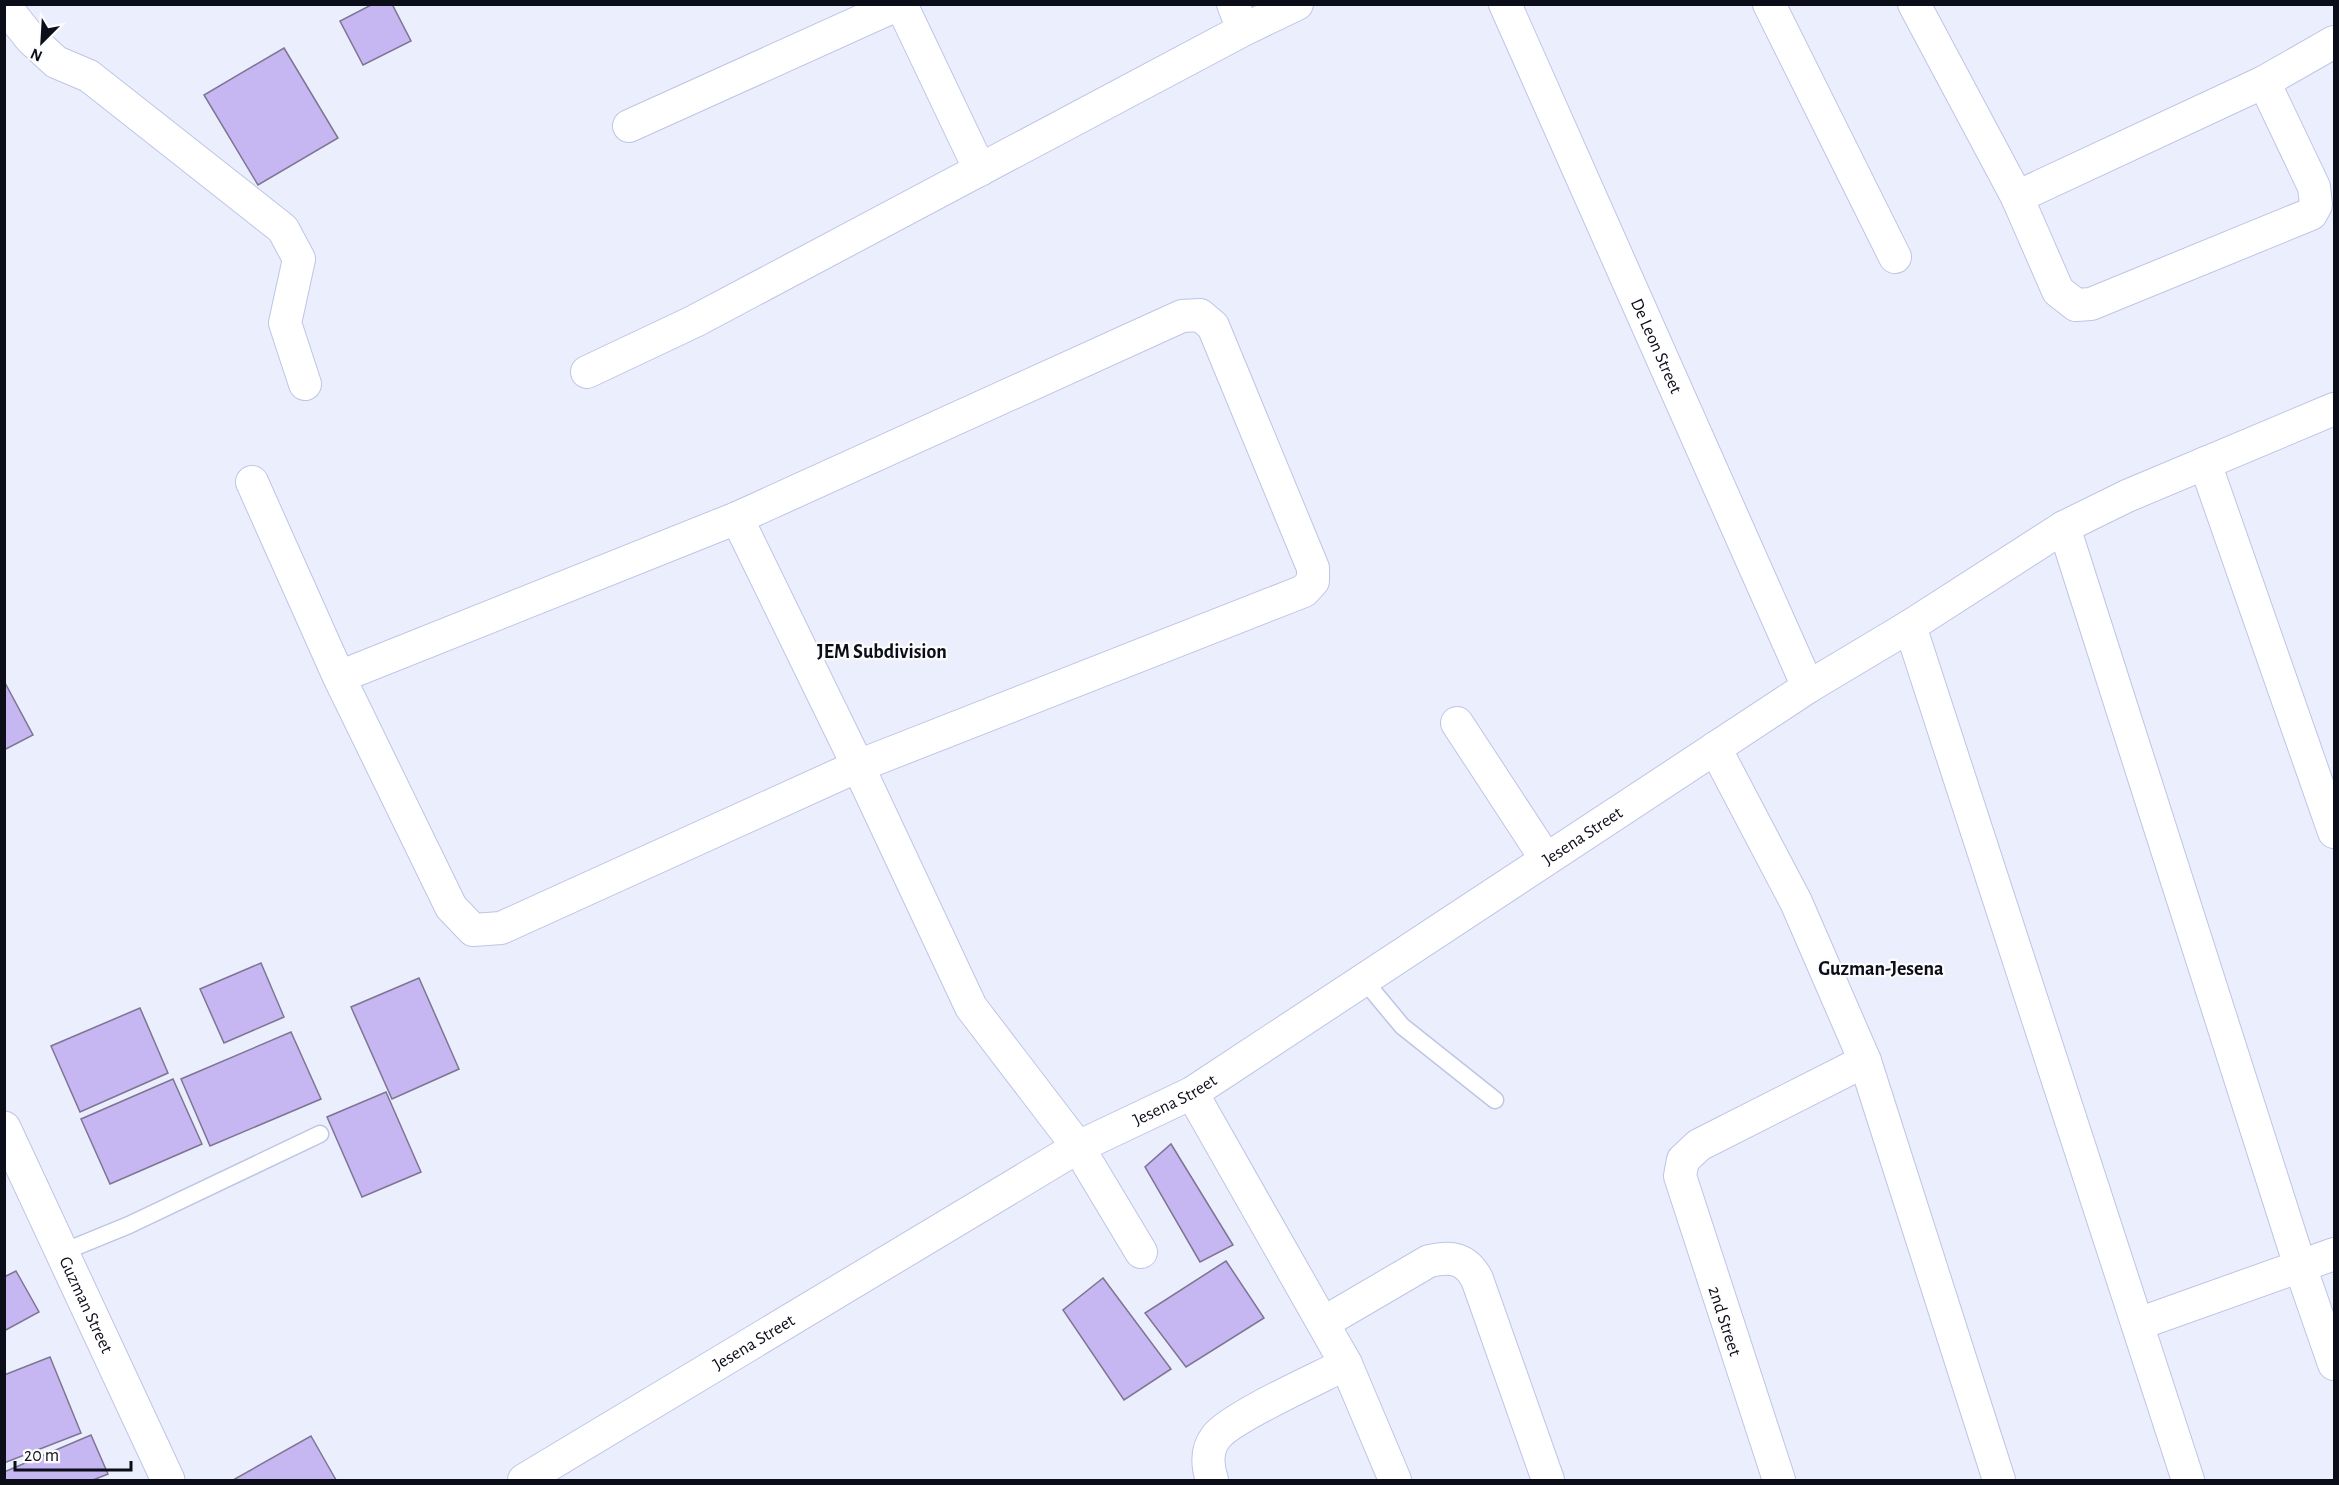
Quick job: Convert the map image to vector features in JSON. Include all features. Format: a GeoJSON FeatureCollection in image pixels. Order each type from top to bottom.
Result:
{"type":"FeatureCollection","features":[{"type":"Feature","properties":{"kind":"main road","name":"Guzman Street"},"geometry":{"type":"LineString","coordinates":[[4,1128],[168,1480]]}},
{"type":"Feature","properties":{"kind":"street"},"geometry":{"type":"LineString","coordinates":[[7,4],[8,10],[31,39],[56,62],[89,76],[283,229],[298,259],[285,323],[305,384]]}},
{"type":"Feature","properties":{"kind":"street"},"geometry":{"type":"LineString","coordinates":[[629,126],[900,4],[980,170]]}},
{"type":"Feature","properties":{"kind":"street"},"geometry":{"type":"LineString","coordinates":[[587,372],[695,321],[980,170],[1238,17],[1297,4]]}},
{"type":"Feature","properties":{"kind":"street","name":"De Leon Street"},"geometry":{"type":"LineString","coordinates":[[1505,4],[1808,687]]}},
{"type":"Feature","properties":{"kind":"street"},"geometry":{"type":"LineString","coordinates":[[1769,4],[1895,257]]}},
{"type":"Feature","properties":{"kind":"street"},"geometry":{"type":"LineString","coordinates":[[1914,4],[2017,197],[2058,291],[2076,305],[2091,304],[2311,214],[2316,205],[2314,188],[2264,82]]}},
{"type":"Feature","properties":{"kind":"street"},"geometry":{"type":"LineString","coordinates":[[2017,197],[2264,82],[2334,42]]}},
{"type":"Feature","properties":{"kind":"street"},"geometry":{"type":"LineString","coordinates":[[252,482],[339,677],[451,907],[473,930],[501,928],[858,766],[1304,591],[1313,581],[1314,568],[1213,326],[1200,315],[1182,316],[736,518],[339,677]]}},
{"type":"Feature","properties":{"kind":"street","name":"Jesena Street"},"geometry":{"type":"LineString","coordinates":[[524,1480],[1078,1148],[1192,1093],[1808,687],[1910,626],[2064,527],[2127,496],[2334,409]]}},
{"type":"Feature","properties":{"kind":"street"},"geometry":{"type":"LineString","coordinates":[[2205,463],[2334,832]]}},
{"type":"Feature","properties":{"kind":"street"},"geometry":{"type":"LineString","coordinates":[[736,518],[858,766],[971,1007],[1078,1148],[1141,1252]]}},
{"type":"Feature","properties":{"kind":"street"},"geometry":{"type":"LineString","coordinates":[[2064,527],[2300,1266],[2334,1364]]}},
{"type":"Feature","properties":{"kind":"street"},"geometry":{"type":"LineString","coordinates":[[1910,626],[2188,1480]]}},
{"type":"Feature","properties":{"kind":"street"},"geometry":{"type":"LineString","coordinates":[[1457,723],[1546,859]]}},
{"type":"Feature","properties":{"kind":"street"},"geometry":{"type":"LineString","coordinates":[[1715,748],[1796,902],[1865,1061],[2000,1480]]}},
{"type":"Feature","properties":{"kind":"street","name":"2nd Street"},"geometry":{"type":"LineString","coordinates":[[1779,1480],[1700,1244],[1680,1176],[1683,1160],[1699,1145],[1865,1061]]}},
{"type":"Feature","properties":{"kind":"street"},"geometry":{"type":"LineString","coordinates":[[1192,1093],[1346,1364],[1395,1480]]}},
{"type":"Feature","properties":{"kind":"street"},"geometry":{"type":"LineString","coordinates":[[2138,1324],[2334,1254]]}},
{"type":"Feature","properties":{"kind":"street"},"geometry":{"type":"LineString","coordinates":[[1323,1323],[1429,1261],[1445,1257],[1458,1259],[1472,1269],[1477,1279],[1548,1480]]}},
{"type":"Feature","properties":{"kind":"street"},"geometry":{"type":"LineString","coordinates":[[1212,1480],[1207,1464],[1211,1446],[1226,1427],[1346,1364]]}},
{"type":"Feature","properties":{"kind":"lane"},"geometry":{"type":"LineString","coordinates":[[1364,979],[1402,1026],[1495,1100]]}},
{"type":"Feature","properties":{"kind":"lane"},"geometry":{"type":"LineString","coordinates":[[63,1252],[129,1225],[320,1134]]}},
{"type":"Feature","properties":{"kind":"building"},"geometry":{"type":"Polygon","coordinates":[[[373,4],[392,4],[411,41],[363,65],[340,21],[373,4]]]}},
{"type":"Feature","properties":{"kind":"building"},"geometry":{"type":"Polygon","coordinates":[[[284,48],[338,138],[258,185],[204,95],[284,48]]]}},
{"type":"Feature","properties":{"kind":"building"},"geometry":{"type":"Polygon","coordinates":[[[4,681],[33,735],[4,750],[4,681]]]}},
{"type":"Feature","properties":{"kind":"building"},"geometry":{"type":"Polygon","coordinates":[[[261,963],[284,1017],[224,1043],[200,989],[261,963]]]}},
{"type":"Feature","properties":{"kind":"building"},"geometry":{"type":"Polygon","coordinates":[[[419,978],[459,1069],[392,1099],[351,1007],[419,978]]]}},
{"type":"Feature","properties":{"kind":"building"},"geometry":{"type":"Polygon","coordinates":[[[140,1008],[168,1073],[80,1112],[51,1046],[140,1008]]]}},
{"type":"Feature","properties":{"kind":"building"},"geometry":{"type":"Polygon","coordinates":[[[291,1032],[321,1099],[210,1146],[181,1079],[291,1032]]]}},
{"type":"Feature","properties":{"kind":"building"},"geometry":{"type":"Polygon","coordinates":[[[173,1079],[202,1144],[110,1184],[81,1119],[173,1079]]]}},
{"type":"Feature","properties":{"kind":"building"},"geometry":{"type":"Polygon","coordinates":[[[386,1092],[421,1172],[362,1197],[327,1117],[386,1092]]]}},
{"type":"Feature","properties":{"kind":"building"},"geometry":{"type":"Polygon","coordinates":[[[1171,1144],[1233,1245],[1200,1262],[1145,1167],[1171,1144]]]}},
{"type":"Feature","properties":{"kind":"building"},"geometry":{"type":"Polygon","coordinates":[[[1226,1261],[1264,1318],[1186,1367],[1145,1313],[1226,1261]]]}},
{"type":"Feature","properties":{"kind":"building"},"geometry":{"type":"Polygon","coordinates":[[[16,1271],[39,1312],[4,1331],[4,1277],[16,1271]]]}},
{"type":"Feature","properties":{"kind":"building"},"geometry":{"type":"Polygon","coordinates":[[[1103,1278],[1171,1369],[1124,1400],[1063,1310],[1103,1278]]]}},
{"type":"Feature","properties":{"kind":"building"},"geometry":{"type":"Polygon","coordinates":[[[50,1357],[81,1433],[4,1463],[4,1375],[50,1357]]]}},
{"type":"Feature","properties":{"kind":"building"},"geometry":{"type":"Polygon","coordinates":[[[91,1435],[108,1474],[93,1480],[4,1480],[4,1472],[91,1435]]]}},
{"type":"Feature","properties":{"kind":"building"},"geometry":{"type":"Polygon","coordinates":[[[311,1436],[336,1480],[233,1480],[311,1436]]]}},
{"type":"Feature","properties":{"kind":"district","name":"JEM Subdivision"},"geometry":{"type":"Point","coordinates":[882,651]}},
{"type":"Feature","properties":{"kind":"district","name":"Guzman-Jesena"},"geometry":{"type":"Point","coordinates":[1881,968]}}]}
